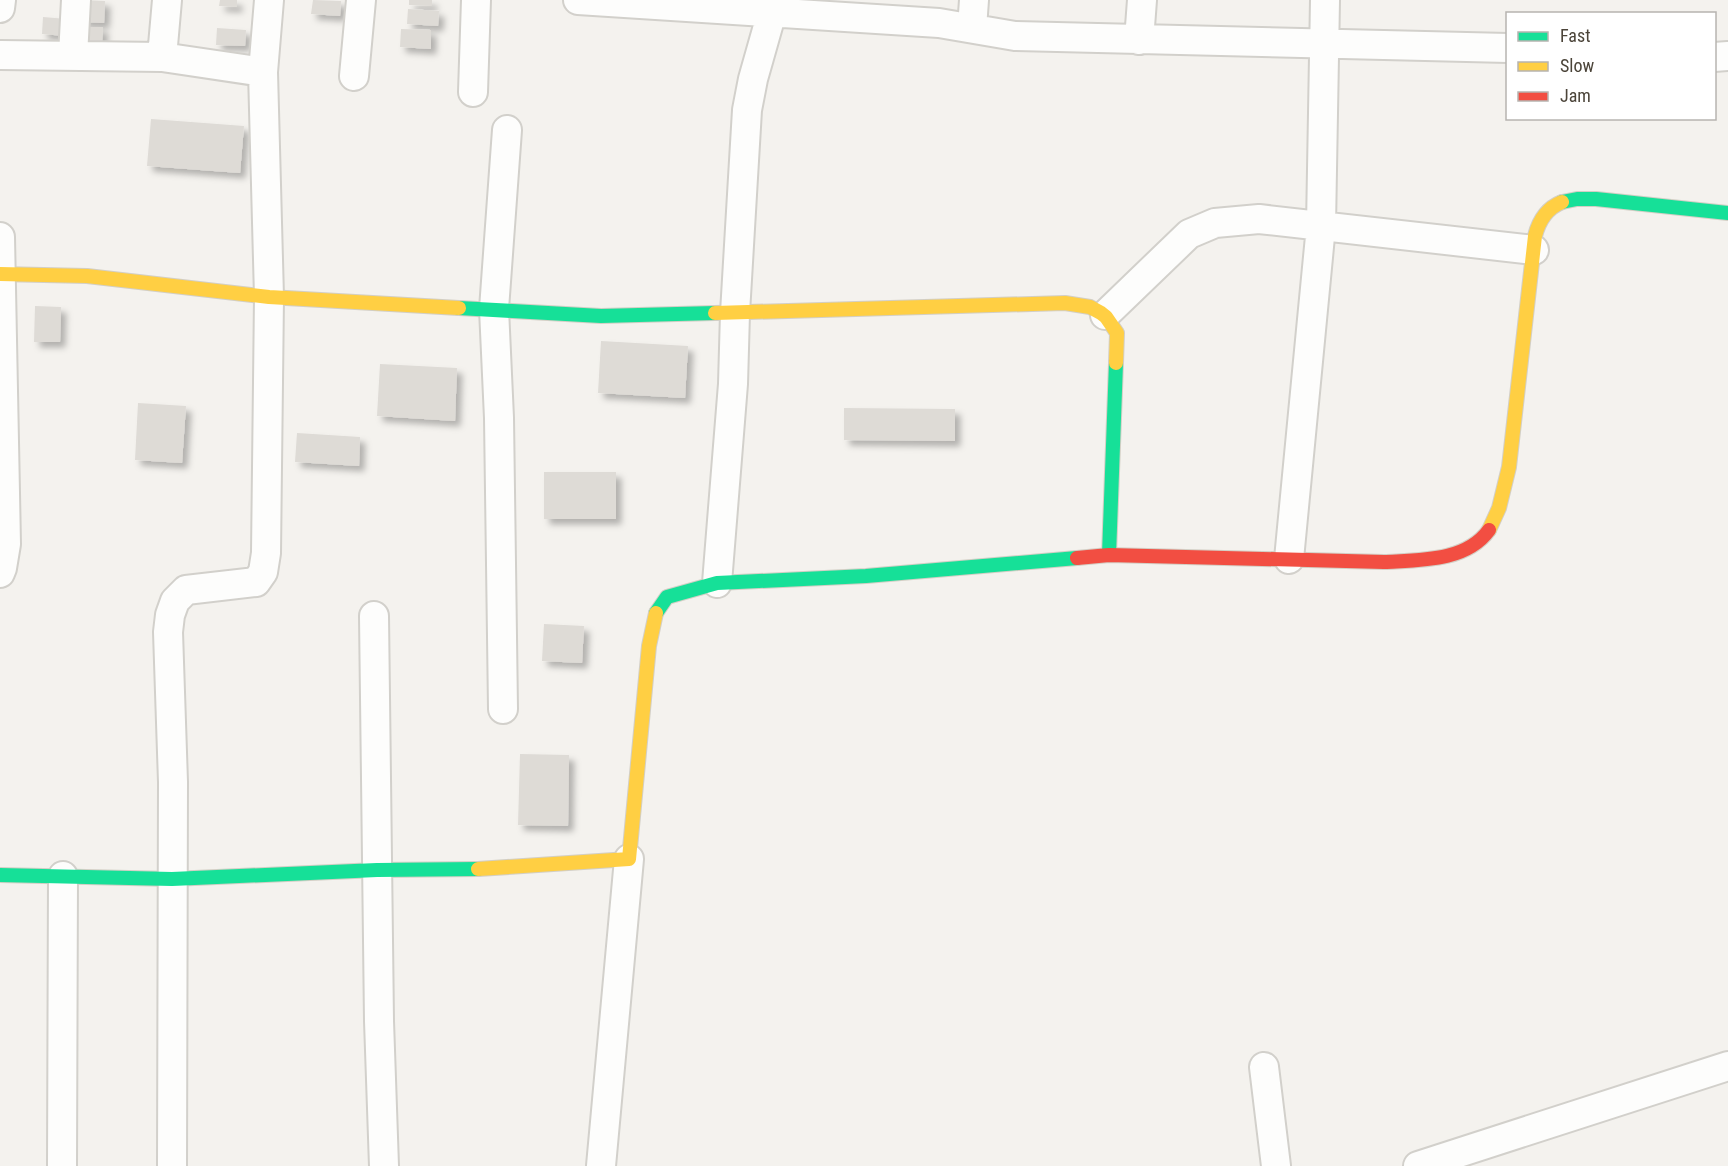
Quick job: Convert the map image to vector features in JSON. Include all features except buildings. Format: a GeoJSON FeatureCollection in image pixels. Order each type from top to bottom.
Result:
{"type":"FeatureCollection","features":[{"type":"Feature","properties":{"kind":"street"},"geometry":{"type":"LineString","coordinates":[[0,8],[1,0]]}},
{"type":"Feature","properties":{"kind":"street"},"geometry":{"type":"LineString","coordinates":[[73,56],[76,0]]}},
{"type":"Feature","properties":{"kind":"street"},"geometry":{"type":"LineString","coordinates":[[162,57],[167,0]]}},
{"type":"Feature","properties":{"kind":"street"},"geometry":{"type":"LineString","coordinates":[[172,1166],[173,782],[168,632],[175,601],[186,590],[256,582],[263,573],[266,553],[269,297],[263,72],[269,0]]}},
{"type":"Feature","properties":{"kind":"street"},"geometry":{"type":"LineString","coordinates":[[354,76],[361,0]]}},
{"type":"Feature","properties":{"kind":"street"},"geometry":{"type":"LineString","coordinates":[[473,92],[476,0]]}},
{"type":"Feature","properties":{"kind":"street"},"geometry":{"type":"LineString","coordinates":[[578,0],[733,5],[772,12],[939,23],[1015,36],[1506,48]]}},
{"type":"Feature","properties":{"kind":"street"},"geometry":{"type":"LineString","coordinates":[[972,28],[974,0]]}},
{"type":"Feature","properties":{"kind":"street"},"geometry":{"type":"LineString","coordinates":[[1139,40],[1142,0]]}},
{"type":"Feature","properties":{"kind":"street"},"geometry":{"type":"LineString","coordinates":[[1289,559],[1321,226],[1325,0]]}},
{"type":"Feature","properties":{"kind":"street"},"geometry":{"type":"LineString","coordinates":[[717,583],[733,384],[747,110],[753,79],[772,12]]}},
{"type":"Feature","properties":{"kind":"street"},"geometry":{"type":"LineString","coordinates":[[0,55],[162,57],[263,72]]}},
{"type":"Feature","properties":{"kind":"street"},"geometry":{"type":"LineString","coordinates":[[503,709],[499,418],[494,309],[507,130]]}},
{"type":"Feature","properties":{"kind":"street"},"geometry":{"type":"LineString","coordinates":[[602,1166],[650,646],[655,615],[667,597],[717,583],[866,576],[1109,555],[1384,562],[1451,555],[1467,549],[1485,536],[1498,513],[1510,462],[1528,287],[1538,225],[1545,214],[1560,203],[1590,198],[1728,213]]}},
{"type":"Feature","properties":{"kind":"street"},"geometry":{"type":"LineString","coordinates":[[1105,315],[1189,234],[1215,223],[1258,219],[1534,250]]}},
{"type":"Feature","properties":{"kind":"street"},"geometry":{"type":"LineString","coordinates":[[0,237],[6,544],[0,573]]}},
{"type":"Feature","properties":{"kind":"street"},"geometry":{"type":"LineString","coordinates":[[1,274],[87,276],[269,297],[601,316],[1065,303],[1090,306],[1105,315],[1117,333],[1109,555]]}},
{"type":"Feature","properties":{"kind":"street"},"geometry":{"type":"LineString","coordinates":[[374,616],[380,1080],[384,1166]]}},
{"type":"Feature","properties":{"kind":"street"},"geometry":{"type":"LineString","coordinates":[[0,875],[172,879],[377,870],[469,870],[629,859]]}},
{"type":"Feature","properties":{"kind":"street"},"geometry":{"type":"LineString","coordinates":[[62,1166],[63,876]]}},
{"type":"Feature","properties":{"kind":"street"},"geometry":{"type":"LineString","coordinates":[[1418,1166],[1728,1066]]}},
{"type":"Feature","properties":{"kind":"street"},"geometry":{"type":"LineString","coordinates":[[1264,1068],[1276,1166]]}},
{"type":"Feature","properties":{"kind":"traffic: fast"},"geometry":{"type":"LineString","coordinates":[[1562,202],[1596,199],[1728,213]]}},
{"type":"Feature","properties":{"kind":"traffic: fast"},"geometry":{"type":"LineString","coordinates":[[459,308],[601,316],[715,313]]}},
{"type":"Feature","properties":{"kind":"traffic: fast"},"geometry":{"type":"LineString","coordinates":[[1109,555],[1116,363]]}},
{"type":"Feature","properties":{"kind":"traffic: fast"},"geometry":{"type":"LineString","coordinates":[[656,613],[667,597],[717,583],[866,576],[1077,558]]}},
{"type":"Feature","properties":{"kind":"traffic: fast"},"geometry":{"type":"LineString","coordinates":[[0,875],[172,879],[377,870],[478,869]]}},
{"type":"Feature","properties":{"kind":"traffic: slow"},"geometry":{"type":"LineString","coordinates":[[1489,530],[1499,508],[1509,467],[1535,236],[1544,215],[1562,202]]}},
{"type":"Feature","properties":{"kind":"traffic: slow"},"geometry":{"type":"LineString","coordinates":[[0,274],[87,276],[269,297],[459,308]]}},
{"type":"Feature","properties":{"kind":"traffic: slow"},"geometry":{"type":"LineString","coordinates":[[715,313],[1065,303],[1090,307],[1106,317],[1117,333],[1116,363]]}},
{"type":"Feature","properties":{"kind":"traffic: slow"},"geometry":{"type":"LineString","coordinates":[[478,869],[629,859],[649,646],[656,613]]}},
{"type":"Feature","properties":{"kind":"traffic: jam"},"geometry":{"type":"LineString","coordinates":[[1077,558],[1109,555],[1412,561],[1455,554],[1468,548],[1489,530]]}}]}
